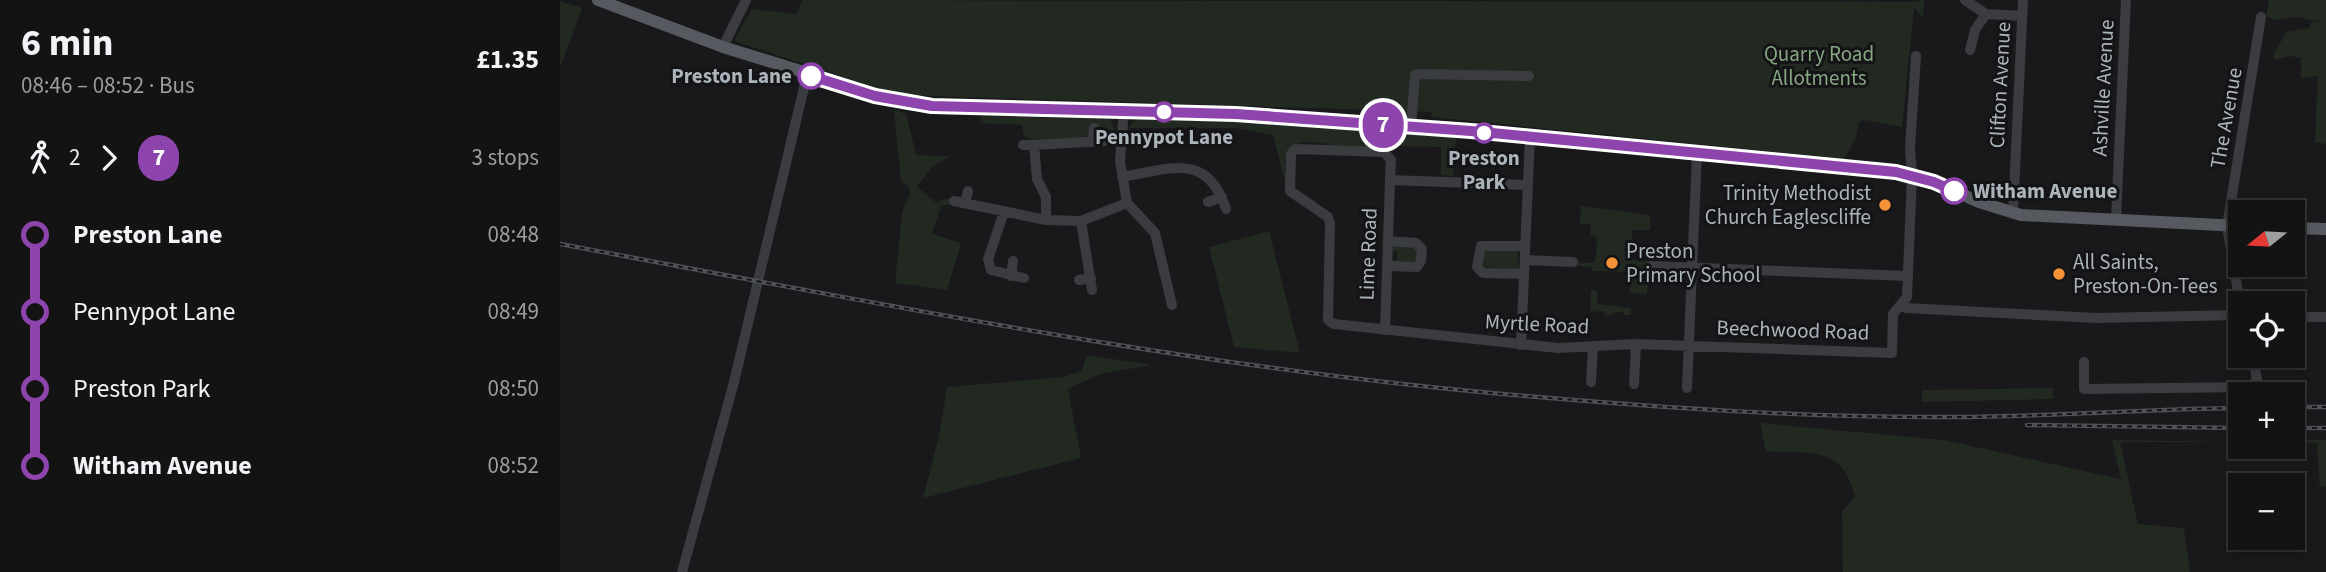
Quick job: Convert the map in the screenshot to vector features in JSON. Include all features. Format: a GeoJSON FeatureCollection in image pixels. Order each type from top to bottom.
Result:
{"type":"FeatureCollection","features":[{"type":"Feature","properties":{"kind":"main road"},"geometry":{"type":"LineString","coordinates":[[598,0],[723,47],[907,104],[1020,110],[1236,114],[1530,137],[1912,175],[2013,214],[2228,226]]}},
{"type":"Feature","properties":{"kind":"main road"},"geometry":{"type":"LineString","coordinates":[[2305,228],[2326,229]]}},
{"type":"Feature","properties":{"kind":"street"},"geometry":{"type":"LineString","coordinates":[[723,47],[746,0]]}},
{"type":"Feature","properties":{"kind":"street"},"geometry":{"type":"LineString","coordinates":[[1965,0],[1986,14],[2022,16]]}},
{"type":"Feature","properties":{"kind":"street","name":"Clifton Avenue"},"geometry":{"type":"LineString","coordinates":[[2013,214],[2023,0]]}},
{"type":"Feature","properties":{"kind":"street","name":"Ashville Avenue"},"geometry":{"type":"LineString","coordinates":[[2116,219],[2126,0]]}},
{"type":"Feature","properties":{"kind":"street"},"geometry":{"type":"LineString","coordinates":[[1970,50],[1975,30],[1986,14]]}},
{"type":"Feature","properties":{"kind":"street","name":"The Avenue"},"geometry":{"type":"LineString","coordinates":[[2237,200],[2261,17]]}},
{"type":"Feature","properties":{"kind":"street"},"geometry":{"type":"LineString","coordinates":[[1916,56],[1910,148],[1912,175],[1907,297],[1901,304],[1906,308],[2072,316],[2228,315]]}},
{"type":"Feature","properties":{"kind":"street"},"geometry":{"type":"LineString","coordinates":[[682,572],[734,382],[807,75]]}},
{"type":"Feature","properties":{"kind":"street"},"geometry":{"type":"LineString","coordinates":[[1411,127],[1415,75],[1529,76]]}},
{"type":"Feature","properties":{"kind":"street"},"geometry":{"type":"LineString","coordinates":[[1124,110],[1120,161],[1127,203],[1155,233],[1171,286],[1172,305]]}},
{"type":"Feature","properties":{"kind":"street"},"geometry":{"type":"LineString","coordinates":[[1023,145],[1099,141],[1094,128]]}},
{"type":"Feature","properties":{"kind":"street"},"geometry":{"type":"LineString","coordinates":[[1521,345],[1530,137]]}},
{"type":"Feature","properties":{"kind":"street"},"geometry":{"type":"LineString","coordinates":[[1034,145],[1037,178],[1046,197],[1046,220]]}},
{"type":"Feature","properties":{"kind":"street","name":"Myrtle Road"},"geometry":{"type":"LineString","coordinates":[[1390,180],[1391,160],[1384,152],[1298,148],[1293,151],[1290,191],[1328,217],[1331,223],[1328,320],[1334,324],[1521,345],[1688,345]]}},
{"type":"Feature","properties":{"kind":"street"},"geometry":{"type":"LineString","coordinates":[[1687,388],[1697,153]]}},
{"type":"Feature","properties":{"kind":"street"},"geometry":{"type":"LineString","coordinates":[[1122,177],[1161,170],[1201,171],[1214,181],[1226,209]]}},
{"type":"Feature","properties":{"kind":"street"},"geometry":{"type":"LineString","coordinates":[[1390,180],[1528,185]]}},
{"type":"Feature","properties":{"kind":"street","name":"Lime Road"},"geometry":{"type":"LineString","coordinates":[[1385,330],[1390,180]]}},
{"type":"Feature","properties":{"kind":"street"},"geometry":{"type":"LineString","coordinates":[[965,203],[968,191]]}},
{"type":"Feature","properties":{"kind":"street"},"geometry":{"type":"LineString","coordinates":[[1208,202],[1222,197]]}},
{"type":"Feature","properties":{"kind":"street"},"geometry":{"type":"LineString","coordinates":[[954,201],[1046,220],[1081,221],[1127,203]]}},
{"type":"Feature","properties":{"kind":"street"},"geometry":{"type":"LineString","coordinates":[[1004,212],[988,259],[991,270],[1024,278]]}},
{"type":"Feature","properties":{"kind":"street"},"geometry":{"type":"LineString","coordinates":[[1081,221],[1092,290]]}},
{"type":"Feature","properties":{"kind":"street"},"geometry":{"type":"LineString","coordinates":[[1388,241],[1416,243],[1422,249],[1422,261],[1417,267],[1388,266]]}},
{"type":"Feature","properties":{"kind":"street"},"geometry":{"type":"LineString","coordinates":[[1524,274],[1483,273],[1478,270],[1478,258],[1481,246],[1525,246]]}},
{"type":"Feature","properties":{"kind":"street"},"geometry":{"type":"LineString","coordinates":[[1525,260],[1573,262]]}},
{"type":"Feature","properties":{"kind":"street"},"geometry":{"type":"LineString","coordinates":[[1011,276],[1013,261]]}},
{"type":"Feature","properties":{"kind":"street"},"geometry":{"type":"LineString","coordinates":[[1651,266],[1907,276]]}},
{"type":"Feature","properties":{"kind":"street"},"geometry":{"type":"LineString","coordinates":[[1079,280],[1091,278]]}},
{"type":"Feature","properties":{"kind":"street","name":"Beechwood Road"},"geometry":{"type":"LineString","coordinates":[[1688,345],[1892,353],[1893,314],[1901,304]]}},
{"type":"Feature","properties":{"kind":"street"},"geometry":{"type":"LineString","coordinates":[[2305,317],[2326,317]]}},
{"type":"Feature","properties":{"kind":"street"},"geometry":{"type":"LineString","coordinates":[[1634,384],[1636,344]]}},
{"type":"Feature","properties":{"kind":"street"},"geometry":{"type":"LineString","coordinates":[[1591,382],[1593,347]]}},
{"type":"Feature","properties":{"kind":"street"},"geometry":{"type":"LineString","coordinates":[[2084,362],[2084,389],[2251,387],[2258,379],[2255,368]]}},
{"type":"Feature","properties":{"kind":"green space","name":"Preston Park"},"geometry":{"type":"Polygon","coordinates":[[[802,0],[1924,0],[1923,18],[1914,7],[1902,127],[1865,120],[1859,122],[1855,140],[1844,159],[1432,117],[1431,112],[899,95],[734,41],[752,9],[797,14],[802,0]]]}},
{"type":"Feature","properties":{"kind":"green space"},"geometry":{"type":"Polygon","coordinates":[[[2269,0],[2326,0],[2326,144],[2315,142],[2318,76],[2301,79],[2301,58],[2290,56],[2274,60],[2273,56],[2286,32],[2310,28],[2311,22],[2321,22],[2296,17],[2277,20],[2266,16],[2269,0]]]}},
{"type":"Feature","properties":{"kind":"green space"},"geometry":{"type":"Polygon","coordinates":[[[560,1],[582,8],[560,68],[560,1]]]}},
{"type":"Feature","properties":{"kind":"green space"},"geometry":{"type":"Polygon","coordinates":[[[894,110],[906,114],[916,155],[951,156],[933,166],[917,187],[937,203],[944,199],[954,199],[953,204],[941,206],[932,234],[961,243],[947,290],[895,283],[902,212],[910,193],[908,186],[901,182],[894,110]]]}},
{"type":"Feature","properties":{"kind":"green space"},"geometry":{"type":"Polygon","coordinates":[[[981,116],[1110,119],[1116,132],[1115,143],[1106,143],[1097,133],[1060,142],[1042,142],[1024,136],[1022,125],[980,123],[981,116]]]}},
{"type":"Feature","properties":{"kind":"green space"},"geometry":{"type":"Polygon","coordinates":[[[1139,119],[1284,123],[1456,137],[1453,176],[1441,175],[1441,147],[1393,146],[1385,150],[1302,142],[1295,144],[1288,151],[1286,186],[1273,135],[1235,128],[1129,128],[1132,122],[1139,119]]]}},
{"type":"Feature","properties":{"kind":"green space"},"geometry":{"type":"Polygon","coordinates":[[[1581,206],[1650,215],[1650,230],[1632,230],[1632,260],[1649,261],[1647,294],[1630,293],[1630,272],[1592,271],[1592,268],[1576,265],[1576,262],[1592,263],[1596,259],[1597,237],[1591,236],[1590,224],[1580,224],[1581,206]]]}},
{"type":"Feature","properties":{"kind":"green space"},"geometry":{"type":"Polygon","coordinates":[[[1269,231],[1300,353],[1234,347],[1209,247],[1269,231]]]}},
{"type":"Feature","properties":{"kind":"green space"},"geometry":{"type":"Polygon","coordinates":[[[1391,245],[1417,248],[1417,261],[1393,263],[1391,260],[1397,260],[1397,251],[1391,251],[1391,245]]]}},
{"type":"Feature","properties":{"kind":"green space"},"geometry":{"type":"Polygon","coordinates":[[[1481,250],[1518,250],[1518,270],[1484,267],[1480,264],[1481,250]]]}},
{"type":"Feature","properties":{"kind":"green space"},"geometry":{"type":"Polygon","coordinates":[[[1591,290],[1597,291],[1597,304],[1631,308],[1631,315],[1624,315],[1624,311],[1605,316],[1604,311],[1590,312],[1591,290]]]}},
{"type":"Feature","properties":{"kind":"green space"},"geometry":{"type":"Polygon","coordinates":[[[1087,355],[1152,365],[1100,374],[1068,389],[1081,458],[923,498],[939,436],[947,387],[1063,377],[1082,371],[1087,355]]]}},
{"type":"Feature","properties":{"kind":"green space"},"geometry":{"type":"Polygon","coordinates":[[[2053,388],[2053,399],[1922,402],[1922,390],[2053,388]]]}},
{"type":"Feature","properties":{"kind":"green space"},"geometry":{"type":"Polygon","coordinates":[[[1760,423],[1944,440],[2121,479],[2112,440],[2228,442],[2120,442],[2138,524],[2184,528],[2190,572],[1843,572],[1842,512],[1855,496],[1842,468],[1833,460],[1811,453],[1766,451],[1760,423]]]}},
{"type":"Feature","properties":{"kind":"green space"},"geometry":{"type":"Polygon","coordinates":[[[2305,440],[2326,440],[2326,486],[2320,487],[2317,443],[2305,443],[2305,440]]]}},
{"type":"Feature","properties":{"kind":"railway"},"geometry":{"type":"LineString","coordinates":[[560,244],[1041,332],[1162,352],[1404,384],[1632,404],[1845,416],[1987,417],[2228,408]]}},
{"type":"Feature","properties":{"kind":"railway"},"geometry":{"type":"LineString","coordinates":[[2305,407],[2326,407]]}},
{"type":"Feature","properties":{"kind":"railway"},"geometry":{"type":"LineString","coordinates":[[2027,425],[2228,428]]}},
{"type":"Feature","properties":{"kind":"railway"},"geometry":{"type":"LineString","coordinates":[[2305,428],[2326,428]]}},
{"type":"Feature","properties":{"kind":"bus line","name":"7"},"geometry":{"type":"LineString","coordinates":[[811,76],[907,104],[1020,110],[1236,114],[1471,131],[1896,172],[1934,182],[1954,191]]}},
{"type":"Feature","properties":{"kind":"place","name":"Preston Lane"},"geometry":{"type":"Point","coordinates":[811,76]}},
{"type":"Feature","properties":{"kind":"place","name":"Pennypot Lane"},"geometry":{"type":"Point","coordinates":[1164,112]}},
{"type":"Feature","properties":{"kind":"place","name":"Preston Park"},"geometry":{"type":"Point","coordinates":[1484,133]}},
{"type":"Feature","properties":{"kind":"place","name":"Witham Avenue"},"geometry":{"type":"Point","coordinates":[1954,191]}},
{"type":"Feature","properties":{"kind":"place","name":"Trinity Methodist Church Eaglescliffe"},"geometry":{"type":"Point","coordinates":[1885,205]}},
{"type":"Feature","properties":{"kind":"place","name":"Preston Primary School"},"geometry":{"type":"Point","coordinates":[1612,263]}},
{"type":"Feature","properties":{"kind":"place","name":"All Saints, Preston-On-Tees"},"geometry":{"type":"Point","coordinates":[2059,274]}},
{"type":"Feature","properties":{"kind":"park label","name":"Quarry Road Allotments"},"geometry":{"type":"Point","coordinates":[1819,66]}}]}
